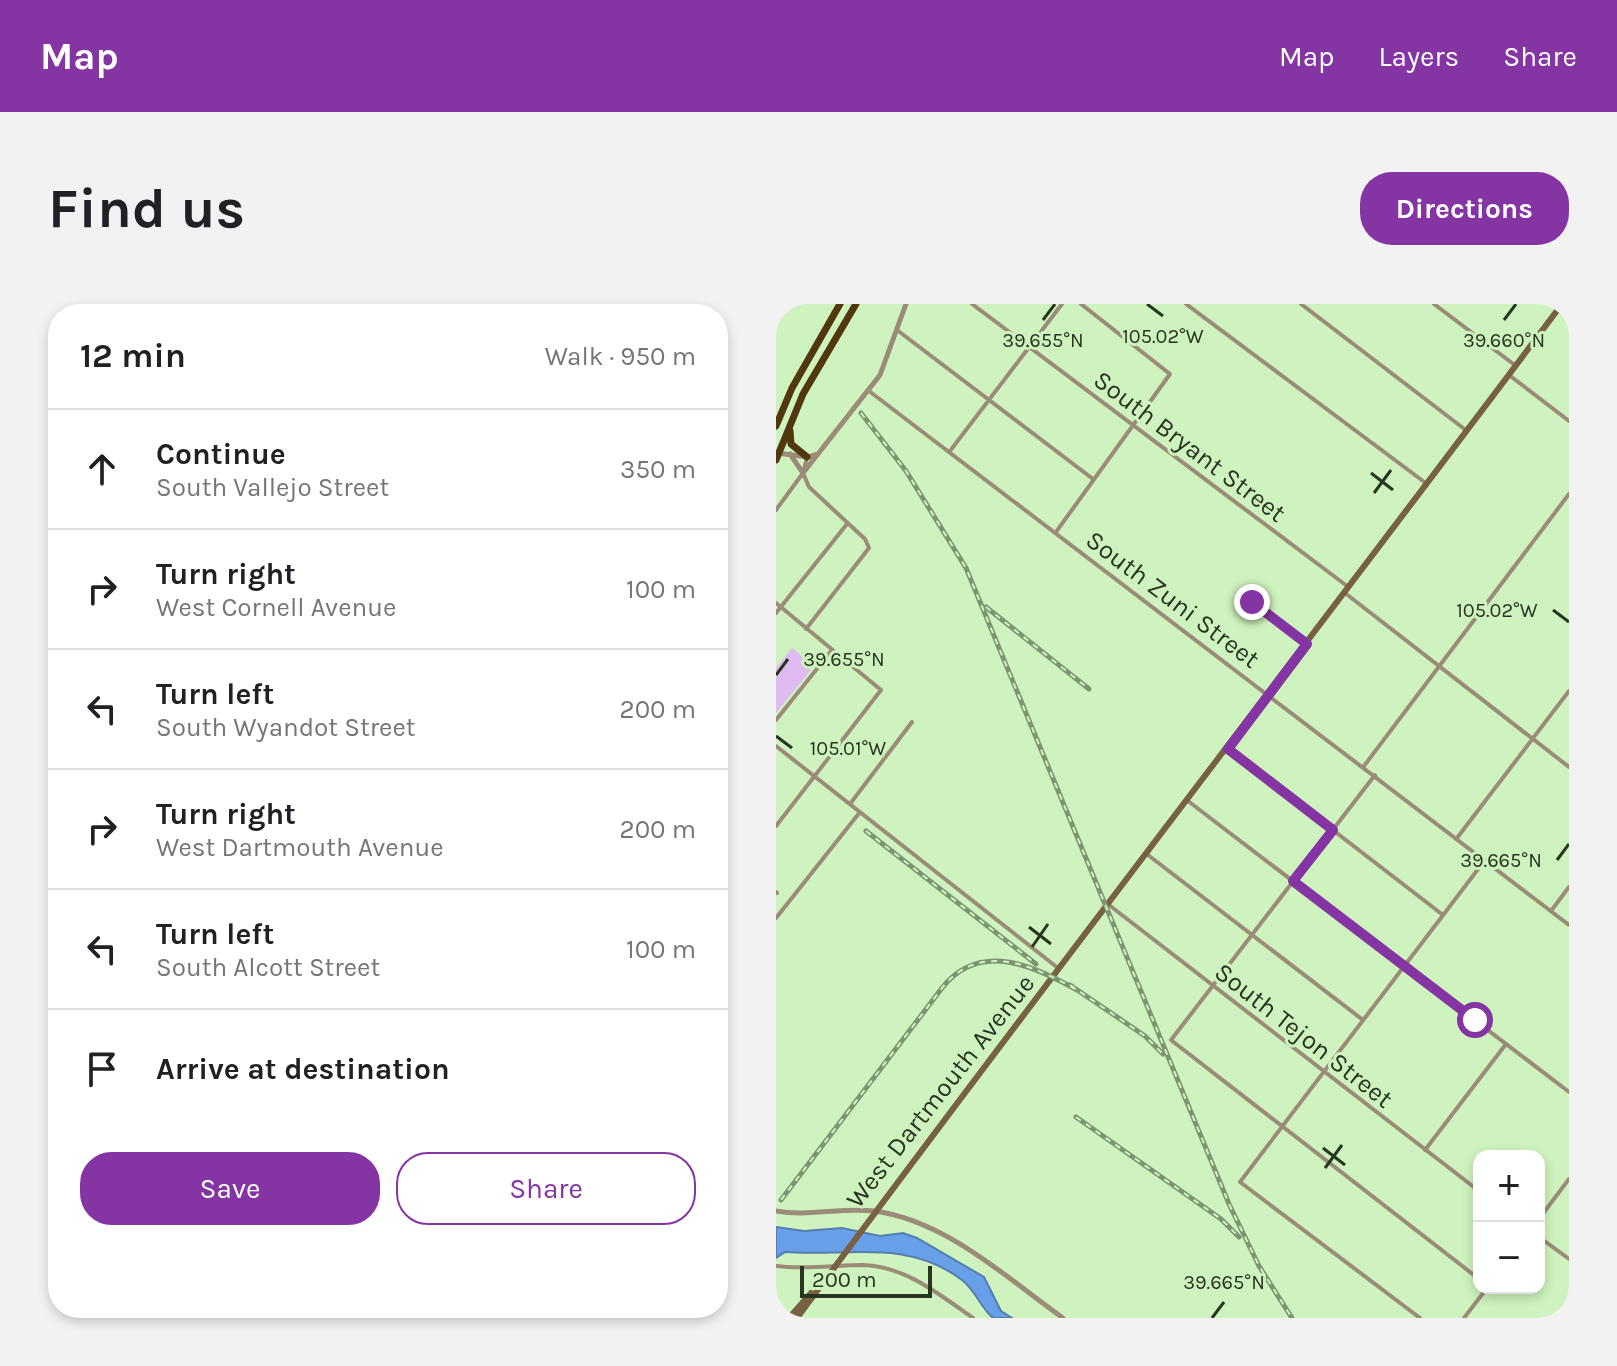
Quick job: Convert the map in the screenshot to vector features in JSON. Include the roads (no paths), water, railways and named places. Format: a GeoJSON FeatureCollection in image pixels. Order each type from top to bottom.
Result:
{"type":"FeatureCollection","features":[{"type":"Feature","properties":{"kind":"highway"},"geometry":{"type":"LineString","coordinates":[[776,419],[840,304]]}},
{"type":"Feature","properties":{"kind":"highway"},"geometry":{"type":"LineString","coordinates":[[777,454],[795,411],[856,304]]}},
{"type":"Feature","properties":{"kind":"highway"},"geometry":{"type":"LineString","coordinates":[[776,426],[787,399]]}},
{"type":"Feature","properties":{"kind":"highway"},"geometry":{"type":"LineString","coordinates":[[795,411],[789,441],[807,457]]}},
{"type":"Feature","properties":{"kind":"main road","name":"West Dartmouth Avenue"},"geometry":{"type":"LineString","coordinates":[[792,1318],[1148,855],[1562,304]]}},
{"type":"Feature","properties":{"kind":"main road","name":"West Dartmouth Avenue"},"geometry":{"type":"LineString","coordinates":[[792,1318],[814,1291]]}},
{"type":"Feature","properties":{"kind":"street"},"geometry":{"type":"LineString","coordinates":[[776,510],[869,391],[884,367],[906,304]]}},
{"type":"Feature","properties":{"kind":"street","name":"South Bryant Street"},"geometry":{"type":"LineString","coordinates":[[972,304],[1133,425],[1569,767]]}},
{"type":"Feature","properties":{"kind":"street"},"geometry":{"type":"LineString","coordinates":[[950,451],[1062,304]]}},
{"type":"Feature","properties":{"kind":"street"},"geometry":{"type":"LineString","coordinates":[[1056,532],[1170,374],[1081,304]]}},
{"type":"Feature","properties":{"kind":"street"},"geometry":{"type":"LineString","coordinates":[[1186,304],[1427,484]]}},
{"type":"Feature","properties":{"kind":"street"},"geometry":{"type":"LineString","coordinates":[[1301,304],[1467,431]]}},
{"type":"Feature","properties":{"kind":"street"},"geometry":{"type":"LineString","coordinates":[[1434,304],[1516,366]]}},
{"type":"Feature","properties":{"kind":"street"},"geometry":{"type":"LineString","coordinates":[[897,330],[1093,479]]}},
{"type":"Feature","properties":{"kind":"street"},"geometry":{"type":"LineString","coordinates":[[1509,375],[1569,421]]}},
{"type":"Feature","properties":{"kind":"street","name":"South Zuni Street"},"geometry":{"type":"LineString","coordinates":[[869,391],[1569,925]]}},
{"type":"Feature","properties":{"kind":"street"},"geometry":{"type":"LineString","coordinates":[[777,454],[807,457],[819,454]]}},
{"type":"Feature","properties":{"kind":"street"},"geometry":{"type":"LineString","coordinates":[[790,454],[809,487],[867,543],[868,551],[806,629]]}},
{"type":"Feature","properties":{"kind":"street"},"geometry":{"type":"LineString","coordinates":[[803,473],[807,457]]}},
{"type":"Feature","properties":{"kind":"street"},"geometry":{"type":"LineString","coordinates":[[1364,766],[1569,494]]}},
{"type":"Feature","properties":{"kind":"street"},"geometry":{"type":"LineString","coordinates":[[776,613],[778,605],[847,523]]}},
{"type":"Feature","properties":{"kind":"street"},"geometry":{"type":"LineString","coordinates":[[1252,602],[1307,644]]}},
{"type":"Feature","properties":{"kind":"street"},"geometry":{"type":"LineString","coordinates":[[776,826],[881,690],[778,605]]}},
{"type":"Feature","properties":{"kind":"street"},"geometry":{"type":"LineString","coordinates":[[776,720],[832,649]]}},
{"type":"Feature","properties":{"kind":"street"},"geometry":{"type":"LineString","coordinates":[[1457,838],[1569,691]]}},
{"type":"Feature","properties":{"kind":"street"},"geometry":{"type":"LineString","coordinates":[[850,804],[912,722]]}},
{"type":"Feature","properties":{"kind":"street"},"geometry":{"type":"LineString","coordinates":[[776,746],[1060,969]]}},
{"type":"Feature","properties":{"kind":"street"},"geometry":{"type":"LineString","coordinates":[[1228,749],[1443,915]]}},
{"type":"Feature","properties":{"kind":"street"},"geometry":{"type":"LineString","coordinates":[[1375,775],[1171,1040],[1473,1274]]}},
{"type":"Feature","properties":{"kind":"street"},"geometry":{"type":"LineString","coordinates":[[1188,801],[1569,1092]]}},
{"type":"Feature","properties":{"kind":"street"},"geometry":{"type":"LineString","coordinates":[[776,918],[860,812]]}},
{"type":"Feature","properties":{"kind":"street"},"geometry":{"type":"LineString","coordinates":[[1148,855],[1363,1020]]}},
{"type":"Feature","properties":{"kind":"street"},"geometry":{"type":"LineString","coordinates":[[1420,1318],[1240,1182],[1485,860]]}},
{"type":"Feature","properties":{"kind":"street"},"geometry":{"type":"LineString","coordinates":[[1551,911],[1569,887]]}},
{"type":"Feature","properties":{"kind":"street","name":"South Tejon Street"},"geometry":{"type":"LineString","coordinates":[[1109,905],[1473,1186]]}},
{"type":"Feature","properties":{"kind":"street"},"geometry":{"type":"LineString","coordinates":[[1425,1150],[1506,1044]]}},
{"type":"Feature","properties":{"kind":"street"},"geometry":{"type":"LineString","coordinates":[[1545,1211],[1569,1179]]}},
{"type":"Feature","properties":{"kind":"street"},"geometry":{"type":"LineString","coordinates":[[776,1211],[899,1217],[942,1234],[1063,1318]]}},
{"type":"Feature","properties":{"kind":"street"},"geometry":{"type":"LineString","coordinates":[[1545,1241],[1569,1259]]}},
{"type":"Feature","properties":{"kind":"street"},"geometry":{"type":"LineString","coordinates":[[776,1266],[866,1265],[901,1274],[929,1287],[973,1318]]}},
{"type":"Feature","properties":{"kind":"street"},"geometry":{"type":"LineString","coordinates":[[1464,1318],[1482,1294]]}},
{"type":"Feature","properties":{"kind":"water"},"geometry":{"type":"Polygon","coordinates":[[[776,1227],[804,1231],[842,1228],[880,1236],[903,1233],[917,1238],[984,1277],[1001,1311],[1012,1318],[993,1318],[962,1280],[920,1259],[876,1252],[785,1252],[776,1258],[776,1227]]]}},
{"type":"Feature","properties":{"kind":"railway"},"geometry":{"type":"LineString","coordinates":[[861,413],[906,471],[966,568],[1229,1204],[1259,1266],[1292,1318]]}},
{"type":"Feature","properties":{"kind":"railway"},"geometry":{"type":"LineString","coordinates":[[986,607],[1089,689]]}},
{"type":"Feature","properties":{"kind":"railway"},"geometry":{"type":"LineString","coordinates":[[866,831],[1036,964]]}},
{"type":"Feature","properties":{"kind":"railway"},"geometry":{"type":"LineString","coordinates":[[781,1200],[942,988],[957,973],[990,961],[1008,962],[1043,973],[1077,990]]}},
{"type":"Feature","properties":{"kind":"railway"},"geometry":{"type":"LineString","coordinates":[[1070,985],[1145,1036],[1163,1054]]}},
{"type":"Feature","properties":{"kind":"railway"},"geometry":{"type":"LineString","coordinates":[[1076,1117],[1221,1219],[1239,1237]]}}]}
